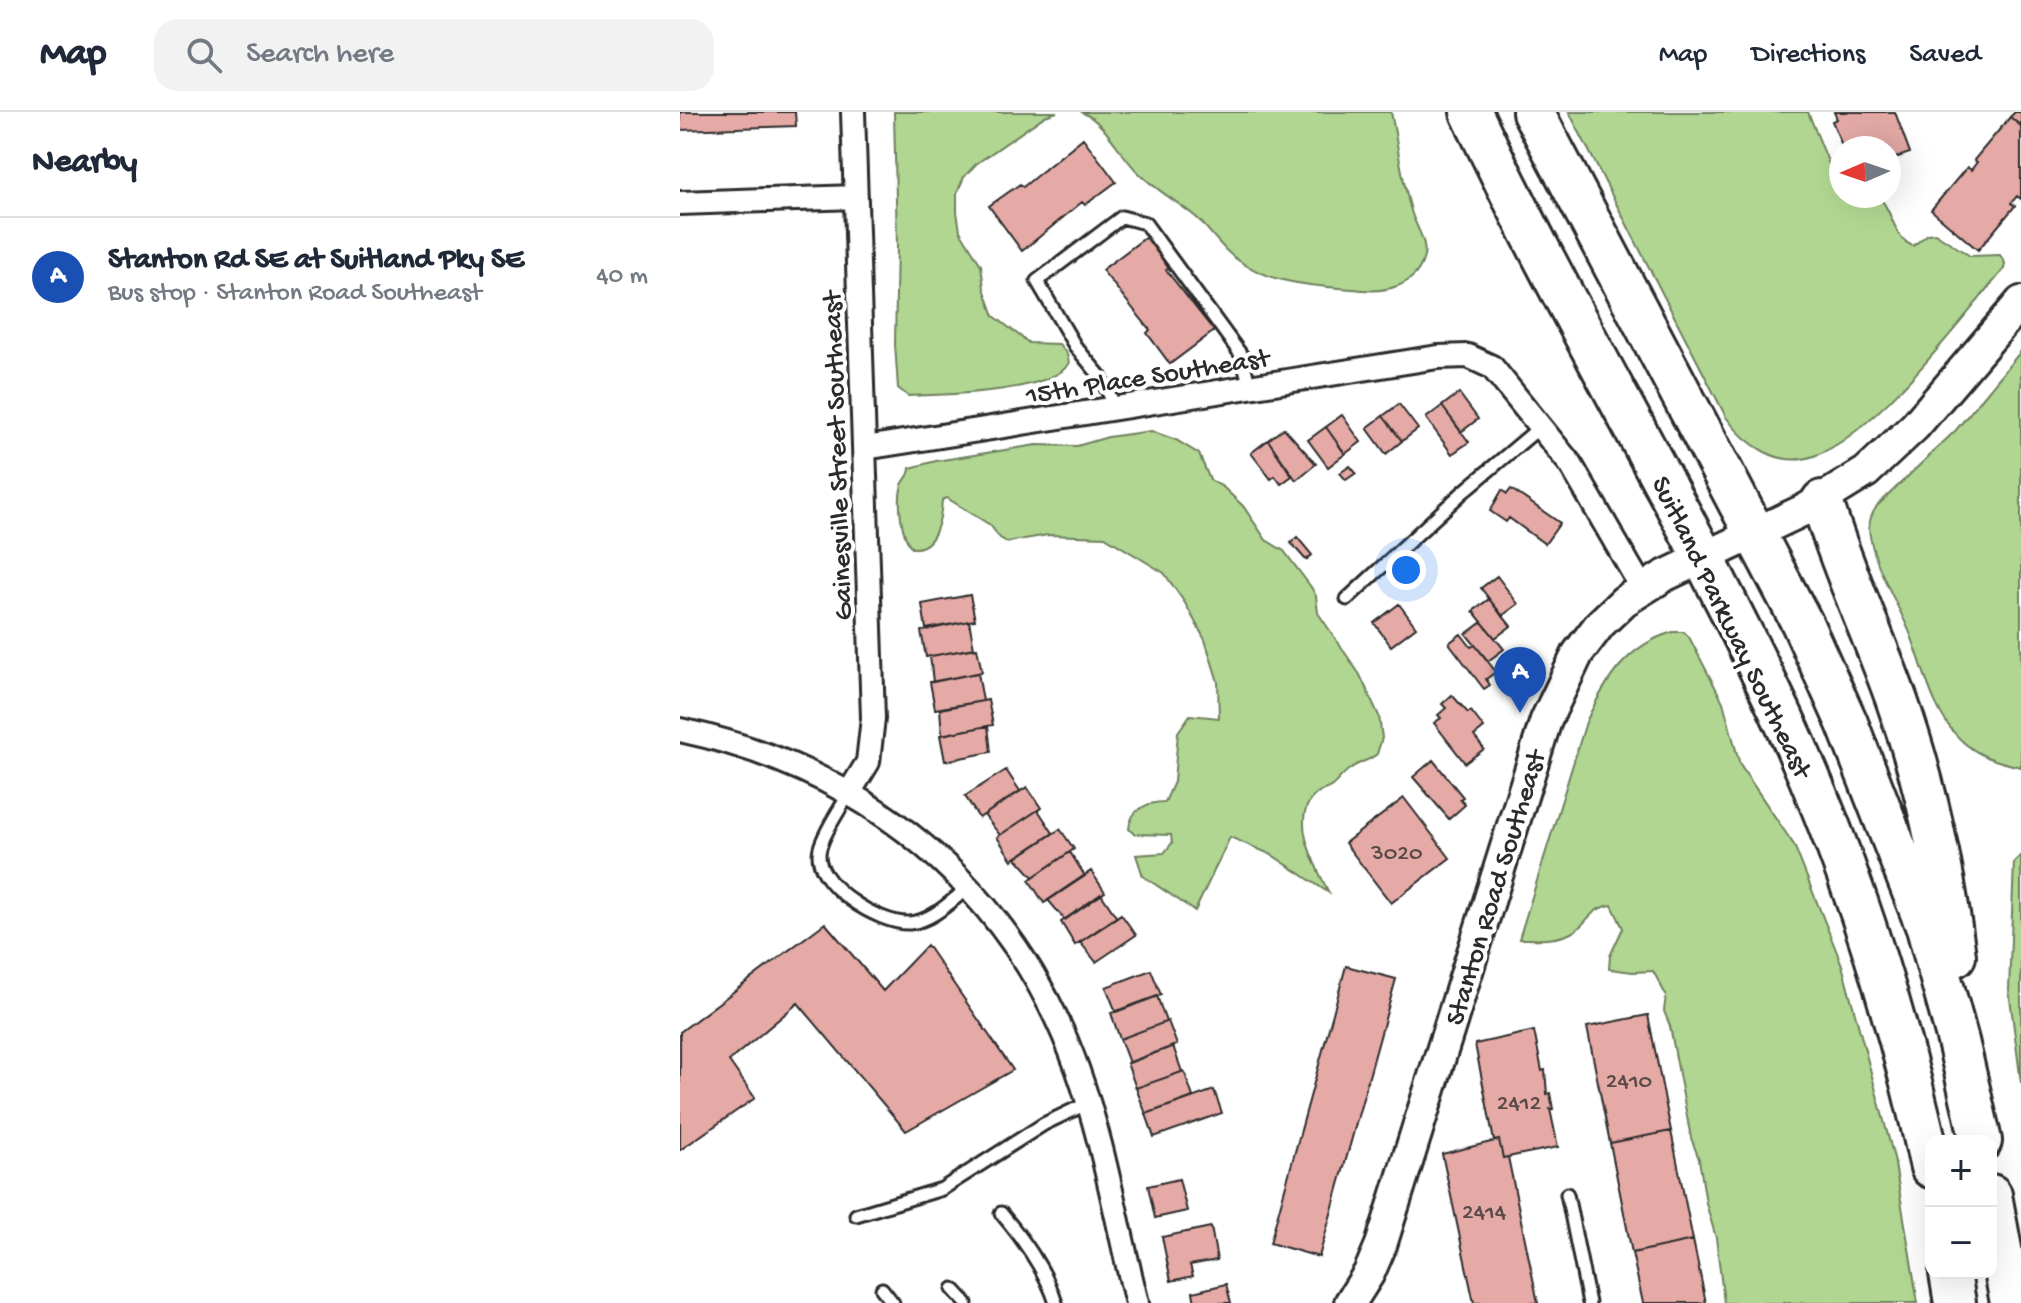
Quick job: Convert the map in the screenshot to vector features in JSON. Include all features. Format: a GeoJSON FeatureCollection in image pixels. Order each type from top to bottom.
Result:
{"type":"FeatureCollection","features":[{"type":"Feature","properties":{"kind":"highway","name":"Suitland Parkway Southeast"},"geometry":{"type":"LineString","coordinates":[[1471,112],[1546,261],[1704,557],[1790,733],[1853,887],[1891,1006],[1925,1143]]}},
{"type":"Feature","properties":{"kind":"highway","name":"Suitland Parkway Southeast"},"geometry":{"type":"LineString","coordinates":[[1533,112],[1802,623],[1871,779],[1927,928],[1977,1122]]}},
{"type":"Feature","properties":{"kind":"highway"},"geometry":{"type":"LineString","coordinates":[[1822,501],[1839,554],[1897,701],[1932,824],[1951,926],[1977,1122]]}},
{"type":"Feature","properties":{"kind":"highway"},"geometry":{"type":"LineString","coordinates":[[1993,1207],[2011,1303]]}},
{"type":"Feature","properties":{"kind":"highway"},"geometry":{"type":"LineString","coordinates":[[1951,1279],[1955,1303]]}},
{"type":"Feature","properties":{"kind":"street","name":"Gainesville Street Southeast"},"geometry":{"type":"LineString","coordinates":[[849,793],[868,762],[873,732],[853,112]]}},
{"type":"Feature","properties":{"kind":"street"},"geometry":{"type":"LineString","coordinates":[[680,203],[856,197]]}},
{"type":"Feature","properties":{"kind":"street","name":"Stanton Road Southeast"},"geometry":{"type":"LineString","coordinates":[[1350,1303],[1369,1273],[1381,1245],[1533,759],[1555,696],[1571,663],[1608,615],[1642,588],[1822,501],[1892,451],[2018,312]]}},
{"type":"Feature","properties":{"kind":"street","name":"15th Place Southeast"},"geometry":{"type":"LineString","coordinates":[[865,448],[1438,357],[1468,356],[1492,367],[1571,465],[1642,588]]}},
{"type":"Feature","properties":{"kind":"street"},"geometry":{"type":"LineString","coordinates":[[680,730],[765,753],[849,793],[881,812],[911,834],[968,888],[1012,942],[1049,1003],[1077,1069],[1137,1303]]}},
{"type":"Feature","properties":{"kind":"lane"},"geometry":{"type":"LineString","coordinates":[[1116,409],[1100,376],[1075,346],[1037,281],[1122,217],[1145,223],[1242,356],[1250,388]]}},
{"type":"Feature","properties":{"kind":"lane"},"geometry":{"type":"LineString","coordinates":[[1347,599],[1451,503],[1540,427]]}},
{"type":"Feature","properties":{"kind":"lane"},"geometry":{"type":"LineString","coordinates":[[849,793],[819,849],[821,868],[846,897],[878,917],[910,923],[932,916],[968,888]]}},
{"type":"Feature","properties":{"kind":"lane"},"geometry":{"type":"LineString","coordinates":[[856,1215],[942,1189],[1044,1124],[1088,1103]]}},
{"type":"Feature","properties":{"kind":"lane"},"geometry":{"type":"LineString","coordinates":[[1567,1194],[1589,1303]]}},
{"type":"Feature","properties":{"kind":"lane"},"geometry":{"type":"LineString","coordinates":[[1001,1213],[1034,1257],[1056,1303]]}},
{"type":"Feature","properties":{"kind":"lane"},"geometry":{"type":"LineString","coordinates":[[882,1289],[893,1303]]}},
{"type":"Feature","properties":{"kind":"lane"},"geometry":{"type":"LineString","coordinates":[[953,1289],[966,1303]]}},
{"type":"Feature","properties":{"kind":"green space"},"geometry":{"type":"Polygon","coordinates":[[[894,112],[1057,112],[1045,116],[976,164],[964,177],[957,193],[957,212],[960,231],[981,265],[984,288],[994,316],[1029,343],[1059,344],[1067,354],[1069,363],[1059,373],[1020,386],[969,393],[908,396],[898,388],[894,112]]]}},
{"type":"Feature","properties":{"kind":"green space"},"geometry":{"type":"Polygon","coordinates":[[[1081,112],[1391,112],[1412,214],[1425,248],[1419,269],[1399,286],[1372,290],[1296,283],[1264,274],[1230,254],[1197,218],[1142,176],[1104,129],[1081,112]]]}},
{"type":"Feature","properties":{"kind":"green space"},"geometry":{"type":"Polygon","coordinates":[[[1569,112],[1808,112],[1829,164],[1829,208],[1886,208],[1902,238],[1913,246],[1928,234],[1935,233],[1970,256],[2000,255],[2005,263],[2004,269],[1916,374],[1864,425],[1838,444],[1814,456],[1788,459],[1764,452],[1753,445],[1726,417],[1569,112]]]}},
{"type":"Feature","properties":{"kind":"green space"},"geometry":{"type":"Polygon","coordinates":[[[2021,351],[2021,767],[1973,750],[1942,716],[1910,633],[1880,569],[1869,529],[1877,506],[1956,430],[2021,351]]]}},
{"type":"Feature","properties":{"kind":"green space"},"geometry":{"type":"Polygon","coordinates":[[[1151,431],[1176,440],[1199,454],[1210,480],[1223,487],[1243,506],[1266,540],[1284,551],[1311,587],[1316,596],[1318,613],[1360,675],[1379,716],[1382,738],[1377,754],[1347,771],[1332,786],[1315,795],[1307,805],[1304,830],[1307,844],[1329,893],[1272,855],[1230,837],[1195,911],[1143,876],[1136,855],[1164,853],[1172,843],[1171,835],[1134,834],[1129,829],[1130,822],[1136,812],[1146,805],[1165,802],[1174,782],[1178,732],[1190,715],[1219,718],[1218,682],[1205,640],[1164,573],[1105,537],[1048,535],[1007,542],[990,525],[947,498],[942,500],[936,532],[927,544],[912,548],[908,543],[900,500],[902,485],[910,468],[1036,445],[1077,446],[1108,437],[1151,431]]]}},
{"type":"Feature","properties":{"kind":"green space"},"geometry":{"type":"Polygon","coordinates":[[[1673,632],[1684,632],[1689,637],[1723,702],[1740,765],[1794,845],[1842,965],[1894,1158],[1918,1303],[1724,1303],[1716,1238],[1706,1203],[1699,1159],[1691,1138],[1670,1026],[1664,1011],[1666,995],[1653,971],[1609,969],[1610,956],[1623,928],[1612,905],[1593,913],[1565,936],[1519,939],[1593,707],[1619,666],[1630,655],[1673,632]]]}},
{"type":"Feature","properties":{"kind":"green space"},"geometry":{"type":"Polygon","coordinates":[[[2021,855],[2021,1083],[2009,990],[2014,862],[2021,855]]]}},
{"type":"Feature","properties":{"kind":"building"},"geometry":{"type":"Polygon","coordinates":[[[680,112],[795,112],[796,126],[680,130],[680,112]]]}},
{"type":"Feature","properties":{"kind":"building"},"geometry":{"type":"Polygon","coordinates":[[[1834,112],[1895,112],[1910,153],[1901,156],[1901,136],[1838,136],[1832,121],[1837,119],[1834,112]]]}},
{"type":"Feature","properties":{"kind":"building"},"geometry":{"type":"Polygon","coordinates":[[[2015,112],[2021,112],[2021,126],[2010,117],[2015,112]]]}},
{"type":"Feature","properties":{"kind":"building"},"geometry":{"type":"Polygon","coordinates":[[[2010,117],[2021,126],[2021,199],[2017,196],[2011,203],[2015,206],[1978,250],[1931,210],[1967,167],[1971,170],[1977,162],[1974,160],[2010,117]]]}},
{"type":"Feature","properties":{"kind":"building"},"geometry":{"type":"Polygon","coordinates":[[[1083,138],[1116,182],[1085,205],[1082,202],[1022,251],[989,206],[1020,184],[1023,187],[1083,138]]]}},
{"type":"Feature","properties":{"kind":"building"},"geometry":{"type":"Polygon","coordinates":[[[1146,237],[1169,268],[1166,270],[1214,331],[1170,364],[1147,333],[1150,330],[1102,270],[1146,237]]]}},
{"type":"Feature","properties":{"kind":"building"},"geometry":{"type":"Polygon","coordinates":[[[1459,393],[1478,419],[1461,432],[1442,406],[1459,393]]]}},
{"type":"Feature","properties":{"kind":"building"},"geometry":{"type":"Polygon","coordinates":[[[1399,404],[1418,429],[1402,441],[1383,416],[1399,404]]]}},
{"type":"Feature","properties":{"kind":"building"},"geometry":{"type":"Polygon","coordinates":[[[1442,406],[1469,442],[1452,454],[1426,418],[1442,406]]]}},
{"type":"Feature","properties":{"kind":"building"},"geometry":{"type":"Polygon","coordinates":[[[1342,415],[1361,442],[1345,454],[1326,427],[1342,415]]]}},
{"type":"Feature","properties":{"kind":"building"},"geometry":{"type":"Polygon","coordinates":[[[1383,416],[1402,441],[1386,454],[1367,428],[1383,416]]]}},
{"type":"Feature","properties":{"kind":"building"},"geometry":{"type":"Polygon","coordinates":[[[1326,427],[1345,454],[1328,467],[1308,440],[1326,427]]]}},
{"type":"Feature","properties":{"kind":"building"},"geometry":{"type":"Polygon","coordinates":[[[1284,428],[1316,464],[1296,480],[1268,440],[1284,428]]]}},
{"type":"Feature","properties":{"kind":"building"},"geometry":{"type":"Polygon","coordinates":[[[1268,440],[1292,476],[1281,484],[1275,476],[1271,479],[1251,453],[1268,440]]]}},
{"type":"Feature","properties":{"kind":"building"},"geometry":{"type":"Polygon","coordinates":[[[1350,466],[1356,473],[1346,480],[1340,473],[1350,466]]]}},
{"type":"Feature","properties":{"kind":"building"},"geometry":{"type":"Polygon","coordinates":[[[1511,489],[1560,523],[1545,544],[1509,518],[1506,522],[1490,511],[1502,490],[1507,494],[1511,489]]]}},
{"type":"Feature","properties":{"kind":"building"},"geometry":{"type":"Polygon","coordinates":[[[1297,537],[1312,555],[1306,560],[1291,543],[1297,537]]]}},
{"type":"Feature","properties":{"kind":"building"},"geometry":{"type":"Polygon","coordinates":[[[1497,576],[1518,604],[1502,616],[1481,588],[1497,576]]]}},
{"type":"Feature","properties":{"kind":"building"},"geometry":{"type":"Polygon","coordinates":[[[970,595],[975,620],[926,629],[922,604],[970,595]]]}},
{"type":"Feature","properties":{"kind":"building"},"geometry":{"type":"Polygon","coordinates":[[[1489,599],[1511,626],[1495,638],[1473,611],[1489,599]]]}},
{"type":"Feature","properties":{"kind":"building"},"geometry":{"type":"Polygon","coordinates":[[[1399,604],[1416,627],[1391,646],[1374,623],[1399,604]]]}},
{"type":"Feature","properties":{"kind":"building"},"geometry":{"type":"Polygon","coordinates":[[[969,621],[974,648],[926,657],[921,631],[969,621]]]}},
{"type":"Feature","properties":{"kind":"building"},"geometry":{"type":"Polygon","coordinates":[[[1482,622],[1504,649],[1488,661],[1466,634],[1482,622]]]}},
{"type":"Feature","properties":{"kind":"building"},"geometry":{"type":"Polygon","coordinates":[[[1461,634],[1471,647],[1475,645],[1496,672],[1486,679],[1490,685],[1484,689],[1449,643],[1461,634]]]}},
{"type":"Feature","properties":{"kind":"building"},"geometry":{"type":"Polygon","coordinates":[[[977,648],[982,672],[933,682],[930,656],[977,648]]]}},
{"type":"Feature","properties":{"kind":"building"},"geometry":{"type":"Polygon","coordinates":[[[978,673],[983,701],[935,709],[930,682],[978,673]]]}},
{"type":"Feature","properties":{"kind":"building"},"geometry":{"type":"Polygon","coordinates":[[[1452,695],[1468,713],[1471,711],[1484,728],[1474,736],[1484,749],[1465,763],[1434,723],[1446,708],[1442,704],[1452,695]]]}},
{"type":"Feature","properties":{"kind":"building"},"geometry":{"type":"Polygon","coordinates":[[[988,700],[993,725],[942,735],[940,709],[988,700]]]}},
{"type":"Feature","properties":{"kind":"building"},"geometry":{"type":"Polygon","coordinates":[[[988,726],[991,752],[945,761],[940,735],[988,726]]]}},
{"type":"Feature","properties":{"kind":"building"},"geometry":{"type":"Polygon","coordinates":[[[1433,760],[1463,797],[1460,799],[1465,805],[1449,819],[1413,777],[1433,760]]]}},
{"type":"Feature","properties":{"kind":"building"},"geometry":{"type":"Polygon","coordinates":[[[1006,770],[1020,791],[979,818],[965,796],[1006,770]]]}},
{"type":"Feature","properties":{"kind":"building"},"geometry":{"type":"Polygon","coordinates":[[[1027,787],[1041,808],[1000,835],[984,815],[1027,787]]]}},
{"type":"Feature","properties":{"kind":"building"},"geometry":{"type":"Polygon","coordinates":[[[1404,798],[1450,858],[1391,903],[1345,843],[1404,798]]]}},
{"type":"Feature","properties":{"kind":"building"},"geometry":{"type":"Polygon","coordinates":[[[1038,810],[1053,833],[1012,860],[997,837],[1038,810]]]}},
{"type":"Feature","properties":{"kind":"building"},"geometry":{"type":"Polygon","coordinates":[[[1060,829],[1074,849],[1033,877],[1016,858],[1060,829]]]}},
{"type":"Feature","properties":{"kind":"building"},"geometry":{"type":"Polygon","coordinates":[[[1070,852],[1085,876],[1044,903],[1029,880],[1070,852]]]}},
{"type":"Feature","properties":{"kind":"building"},"geometry":{"type":"Polygon","coordinates":[[[1091,871],[1105,892],[1065,920],[1048,900],[1091,871]]]}},
{"type":"Feature","properties":{"kind":"building"},"geometry":{"type":"Polygon","coordinates":[[[1101,894],[1117,918],[1075,945],[1061,922],[1101,894]]]}},
{"type":"Feature","properties":{"kind":"building"},"geometry":{"type":"Polygon","coordinates":[[[1121,914],[1136,935],[1096,962],[1080,942],[1121,914]]]}},
{"type":"Feature","properties":{"kind":"building"},"geometry":{"type":"Polygon","coordinates":[[[825,923],[883,991],[927,945],[1013,1070],[906,1131],[798,1003],[729,1061],[755,1098],[680,1150],[680,1032],[825,923]]]}},
{"type":"Feature","properties":{"kind":"building"},"geometry":{"type":"Polygon","coordinates":[[[1346,966],[1396,979],[1319,1257],[1270,1243],[1346,966]]]}},
{"type":"Feature","properties":{"kind":"building"},"geometry":{"type":"Polygon","coordinates":[[[1151,970],[1161,995],[1116,1012],[1106,987],[1151,970]]]}},
{"type":"Feature","properties":{"kind":"building"},"geometry":{"type":"Polygon","coordinates":[[[1157,996],[1166,1022],[1120,1039],[1111,1013],[1157,996]]]}},
{"type":"Feature","properties":{"kind":"building"},"geometry":{"type":"Polygon","coordinates":[[[1648,1015],[1671,1131],[1610,1143],[1587,1027],[1648,1015]]]}},
{"type":"Feature","properties":{"kind":"building"},"geometry":{"type":"Polygon","coordinates":[[[1168,1021],[1177,1045],[1129,1063],[1120,1039],[1168,1021]]]}},
{"type":"Feature","properties":{"kind":"building"},"geometry":{"type":"Polygon","coordinates":[[[1534,1031],[1542,1071],[1545,1070],[1547,1094],[1550,1093],[1558,1147],[1503,1158],[1499,1140],[1494,1141],[1475,1044],[1534,1031]]]}},
{"type":"Feature","properties":{"kind":"building"},"geometry":{"type":"Polygon","coordinates":[[[1173,1046],[1182,1072],[1136,1088],[1127,1063],[1173,1046]]]}},
{"type":"Feature","properties":{"kind":"building"},"geometry":{"type":"Polygon","coordinates":[[[1184,1071],[1193,1097],[1146,1114],[1136,1088],[1184,1071]]]}},
{"type":"Feature","properties":{"kind":"building"},"geometry":{"type":"Polygon","coordinates":[[[1214,1090],[1222,1113],[1154,1137],[1146,1114],[1214,1090]]]}},
{"type":"Feature","properties":{"kind":"building"},"geometry":{"type":"Polygon","coordinates":[[[1671,1131],[1693,1240],[1632,1253],[1610,1143],[1671,1131]]]}},
{"type":"Feature","properties":{"kind":"building"},"geometry":{"type":"Polygon","coordinates":[[[1499,1140],[1503,1158],[1508,1157],[1538,1303],[1474,1303],[1442,1154],[1499,1140]]]}},
{"type":"Feature","properties":{"kind":"building"},"geometry":{"type":"Polygon","coordinates":[[[1179,1179],[1187,1211],[1155,1218],[1148,1186],[1179,1179]]]}},
{"type":"Feature","properties":{"kind":"building"},"geometry":{"type":"Polygon","coordinates":[[[1211,1227],[1217,1260],[1190,1265],[1193,1276],[1171,1281],[1162,1237],[1211,1227]]]}},
{"type":"Feature","properties":{"kind":"building"},"geometry":{"type":"Polygon","coordinates":[[[1693,1240],[1706,1303],[1643,1303],[1632,1253],[1693,1240]]]}},
{"type":"Feature","properties":{"kind":"building"},"geometry":{"type":"Polygon","coordinates":[[[1226,1284],[1231,1303],[1195,1303],[1193,1292],[1226,1284]]]}},
{"type":"Feature","properties":{"kind":"place","name":"Stanton Rd SE at Suitland Pky SE"},"geometry":{"type":"Point","coordinates":[1520,713]}}]}
